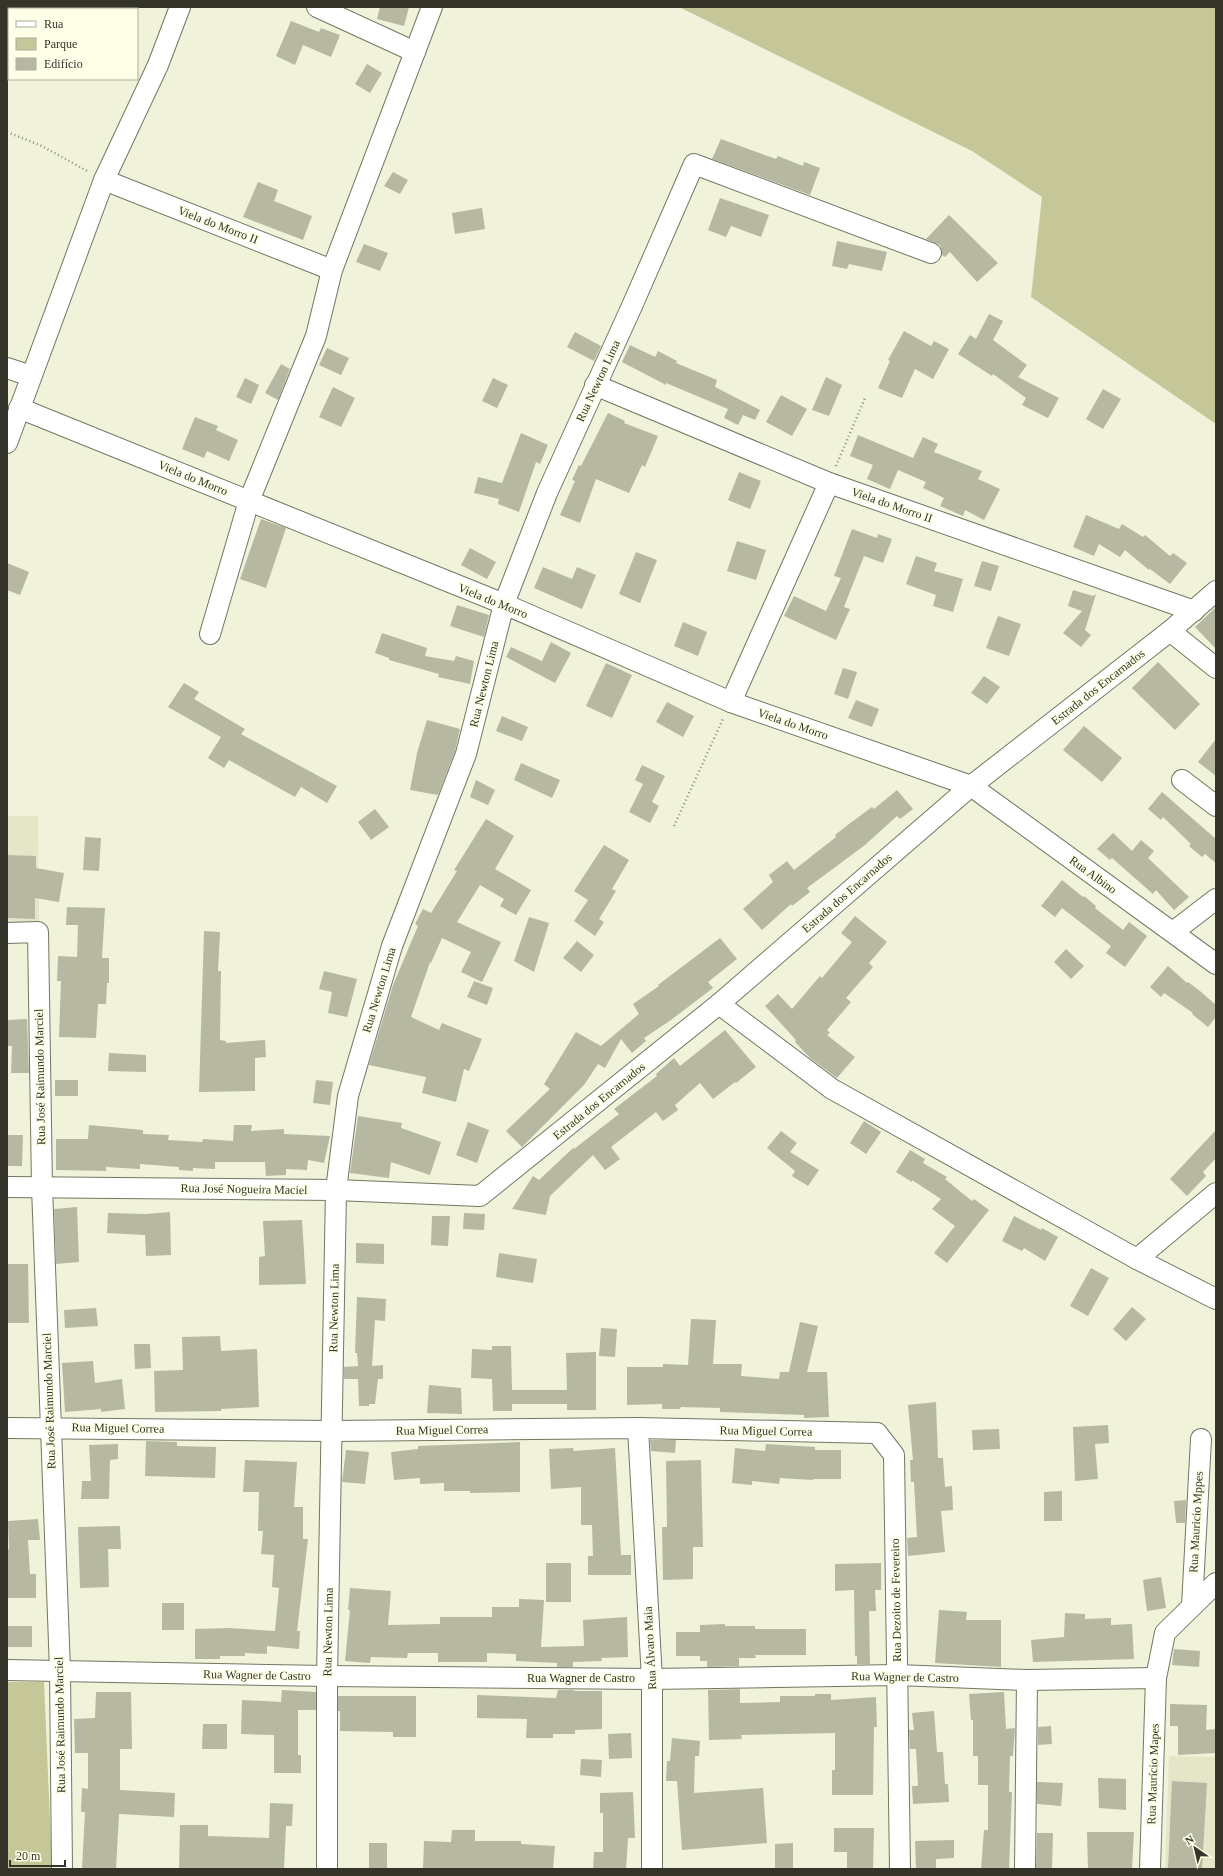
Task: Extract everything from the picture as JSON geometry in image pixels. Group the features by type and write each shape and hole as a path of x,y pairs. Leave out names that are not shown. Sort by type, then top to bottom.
{"street":[{"path":"7,443 104,180 158,66 180,7"},
{"path":"317,7 415,52"},
{"path":"210,634 249,501 316,336 332,270 432,7"},
{"name":"Rua Newton Lima","path":"327,1869 327,1676 336,1190 348,1096 392,946 466,754 504,604 547,492 694,164 931,253"},
{"name":"Viela do Morro II","path":"104,180 332,270"},
{"path":"7,368 31,376"},
{"name":"Viela do Morro II","path":"595,385 829,483 1194,611"},
{"name":"Viela do Morro","path":"19,408 504,604 731,702 971,786"},
{"path":"731,702 829,483"},
{"name":"Estrada dos Encarnados","path":"480,1196 719,1004 971,786 1170,631 1216,591"},
{"path":"1170,631 1216,668"},
{"path":"1182,780 1216,806"},
{"name":"Rua Albino","path":"971,786 1216,964"},
{"path":"1173,932 1216,899"},
{"name":"Rua José Raimundo Marciel","path":"7,933 38,932 42,1187 60,1670 62,1869"},
{"path":"719,1004 832,1089 1137,1259 1216,1299"},
{"name":"Rua José Nogueira Maciel","path":"7,1187 336,1190 480,1196"},
{"path":"1137,1259 1216,1193"},
{"name":"Rua Miguel Correa","path":"7,1428 50,1427 332,1431 638,1428 877,1433"},
{"name":"Rua Álvaro Maia","path":"638,1428 652,1679 652,1869"},
{"name":"Rua Dezoito de Fevereiro","path":"877,1433 894,1455 900,1869"},
{"name":"Rua Mauricio Mppes","path":"1192,1606 1201,1439"},
{"name":"Rua Maurício Mapes","path":"1150,1869 1156,1678 1165,1632 1216,1583"},
{"name":"Rua Wagner de Castro","path":"7,1670 327,1676 652,1679 897,1675 1027,1680 1156,1678"},
{"path":"1025,1869 1027,1680"}],"path":[{"path":"7,132 42,146 104,180"},
{"path":"829,483 865,398"},
{"path":"674,826 731,702"}],"shaded area":[{"path":"7,816 38,816 39,923 7,923"},
{"path":"1169,1756 1216,1757 1216,1869 1165,1869"}],"green space":[{"path":"679,7 1216,7 1216,424 1031,297 1042,197 972,151"},
{"path":"7,1682 44,1682 52,1867 50,1869 7,1869"}],"building":[{"path":"380,7 409,7 404,26 377,19"},
{"path":"291,21 319,32 321,28 340,35 331,57 303,45 295,65 276,56"},
{"path":"367,64 382,73 370,93 355,84"},
{"path":"721,139 776,159 778,156 803,166 804,162 820,168 810,195 712,159"},
{"path":"393,172 408,180 400,194 384,186"},
{"path":"258,182 278,190 274,201 312,216 303,240 243,217"},
{"path":"720,198 769,215 761,237 731,226 726,237 708,230"},
{"path":"482,208 485,229 455,234 452,213"},
{"path":"949,215 998,263 977,282 950,252 945,257 942,255 940,245 926,239"},
{"path":"837,241 887,252 882,271 849,264 847,269 832,266"},
{"path":"364,244 388,253 380,271 356,262"},
{"path":"989,314 1003,321 993,340 1027,365 1018,377 1059,398 1048,418 1022,405 1026,398 993,374 992,376 958,354 970,335 976,339"},
{"path":"904,331 931,346 934,341 949,349 933,379 915,369 902,398 878,388 890,361 888,360"},
{"path":"575,332 601,346 594,361 567,347"},
{"path":"630,345 655,357 658,351 677,361 676,363 717,380 715,387 760,410 755,420 743,415 738,425 724,418 728,409 666,383 666,385 622,362"},
{"path":"327,348 349,358 341,375 319,365"},
{"path":"281,364 290,369 278,400 265,393"},
{"path":"826,377 842,385 829,416 812,410"},
{"path":"245,378 259,385 251,404 236,397"},
{"path":"493,378 508,385 497,408 482,401"},
{"path":"333,387 355,398 341,427 319,417"},
{"path":"1103,389 1121,399 1103,429 1086,419"},
{"path":"781,395 807,409 792,436 766,422"},
{"path":"608,413 625,421 624,423 658,436 645,467 642,465 629,493 596,479 580,523 560,515 575,481 572,480 579,465 581,466"},
{"path":"195,417 218,426 216,430 238,440 229,461 207,451 204,458 182,449"},
{"path":"521,433 548,445 540,464 536,462 519,512 498,504 499,499 474,493 478,477 502,483"},
{"path":"858,435 913,458 923,437 938,444 934,452 982,471 978,479 1000,489 984,520 965,510 963,516 940,506 944,498 923,488 926,482 898,470 890,489 867,479 873,465 850,456"},
{"path":"739,472 761,481 750,509 728,500"},
{"path":"1086,515 1119,529 1122,524 1143,537 1145,535 1170,556 1173,553 1187,563 1170,584 1150,569 1149,570 1125,550 1120,557 1099,544 1094,556 1073,547"},
{"path":"261,519 286,528 266,588 240,579"},
{"path":"852,529 877,538 878,534 892,539 883,563 864,556 844,607 850,609 836,640 784,616 794,596 826,611 841,578 834,576"},
{"path":"737,541 766,550 756,580 727,571"},
{"path":"470,548 496,562 487,579 461,565"},
{"path":"636,552 657,560 640,603 619,594"},
{"path":"916,556 937,563 934,571 963,579 953,612 933,606 936,595 906,584"},
{"path":"982,561 999,566 991,591 974,586"},
{"path":"7,563 29,572 20,595 7,590"},
{"path":"543,567 572,579 577,567 596,575 582,609 534,588"},
{"path":"1073,590 1093,596 1096,594 1085,630 1091,635 1081,647 1063,633 1082,611 1068,606"},
{"path":"457,605 489,615 484,637 450,626"},
{"path":"1216,607 1216,649 1195,627"},
{"path":"998,616 1021,624 1009,656 986,648"},
{"path":"683,622 707,632 698,656 674,646"},
{"path":"382,633 427,648 425,656 454,661 456,656 474,661 470,684 438,677 439,674 389,660 389,658 375,653"},
{"path":"551,642 571,653 555,683 506,657 511,647 542,661"},
{"path":"1158,662 1200,704 1175,730 1132,688"},
{"path":"606,663 632,675 612,718 586,706"},
{"path":"843,668 857,672 848,699 834,694"},
{"path":"984,676 1000,687 987,704 971,693"},
{"path":"184,683 199,692 194,699 245,729 241,734 337,786 327,803 301,787 295,797 229,760 224,768 208,758 221,737 168,707"},
{"path":"856,700 879,709 872,727 848,718"},
{"path":"667,702 694,716 683,737 656,722"},
{"path":"502,716 528,727 522,741 496,731"},
{"path":"427,720 460,729 455,751 438,795 410,790 417,753"},
{"path":"1084,726 1122,758 1102,782 1063,750"},
{"path":"1216,739 1216,776 1198,762"},
{"path":"521,763 560,780 552,798 514,780"},
{"path":"642,765 665,776 652,802 659,806 650,823 629,812 643,784 635,780"},
{"path":"476,780 495,790 488,805 470,797"},
{"path":"897,790 913,809 900,819 897,816 865,845 807,888 810,892 792,906 791,904 762,930 743,909 773,882 769,875 787,861 794,870 836,837 835,835 849,824 872,807 874,809"},
{"path":"1162,792 1216,839 1216,863 1205,854 1202,857 1189,846 1191,844 1163,817 1161,820 1148,809"},
{"path":"375,809 389,827 371,840 358,822"},
{"path":"486,819 514,836 495,869 531,890 516,915 500,906 504,899 480,885 457,922 501,942 482,982 461,972 471,952 442,938 431,963 430,962 411,1017 439,1030 442,1023 482,1039 469,1071 464,1069 456,1102 422,1093 426,1077 369,1065 393,985 418,926 415,924 423,909 431,913 457,871 454,870"},
{"path":"1113,833 1132,851 1141,840 1154,851 1148,858 1189,897 1174,910 1156,890 1153,894 1112,858 1110,860 1097,849"},
{"path":"85,837 101,838 99,871 83,870"},
{"path":"604,845 629,860 612,889 616,891 599,919 604,922 595,936 574,921 588,900 574,891"},
{"path":"7,855 36,856 36,868 64,873 59,902 35,898 35,919 7,918"},
{"path":"1062,880 1083,897 1084,896 1096,906 1095,908 1123,930 1129,922 1147,936 1125,967 1106,953 1111,946 1062,908 1055,917 1041,906"},
{"path":"67,907 105,908 102,958 109,958 109,983 107,983 106,1004 98,1004 96,1038 59,1037 61,981 57,981 58,956 77,957 78,925 66,925"},
{"path":"855,916 887,942 869,963 873,967 846,998 851,1002 827,1030 830,1033 827,1035 855,1057 837,1078 810,1058 765,1006 778,994 792,1009 820,976 822,978 852,942 841,933"},
{"path":"529,917 549,923 534,972 514,961"},
{"path":"204,931 220,932 218,971 221,971 220,1040 226,1041 226,1043 265,1040 266,1057 255,1058 255,1091 199,1092"},
{"path":"720,938 737,959 708,982 713,988 671,1020 644,1038 646,1041 632,1053 621,1039 605,1068 598,1064 584,1085 522,1147 506,1131 550,1089 544,1084 576,1032 601,1046 639,1014 633,1004 659,986 658,985"},
{"path":"577,941 594,955 581,972 563,958"},
{"path":"1066,949 1084,966 1071,979 1054,962"},
{"path":"1168,966 1187,983 1188,982 1200,991 1216,1005 1216,1017 1208,1027 1192,1014 1193,1013 1164,993 1161,997 1150,987"},
{"path":"324,971 357,979 347,1017 328,1013 332,992 319,989"},
{"path":"474,981 493,988 487,1005 467,997"},
{"path":"27,1019 29,1073 11,1073 12,1046 7,1046 7,1020"},
{"path":"725,1030 756,1067 713,1099 700,1083 675,1105 678,1110 663,1121 656,1112 611,1147 620,1159 605,1170 593,1155 550,1196 546,1215 512,1209 533,1176 539,1180 573,1148 574,1149 619,1114 614,1109 657,1076 656,1074 674,1058 680,1066"},
{"path":"109,1053 146,1055 146,1072 108,1071"},
{"path":"55,1080 78,1080 78,1096 55,1096"},
{"path":"316,1080 333,1082 330,1105 313,1103"},
{"path":"358,1116 402,1123 401,1128 441,1142 430,1175 391,1162 389,1178 350,1173"},
{"path":"864,1121 881,1132 866,1154 850,1143"},
{"path":"468,1122 489,1130 477,1163 456,1155"},
{"path":"89,1125 143,1130 143,1134 169,1135 168,1140 202,1142 203,1139 233,1141 234,1125 252,1125 251,1131 284,1129 284,1134 330,1136 324,1163 308,1160 307,1170 286,1169 286,1175 266,1176 265,1162 215,1162 215,1169 193,1168 193,1171 179,1170 179,1167 140,1164 140,1169 106,1167 106,1171 56,1170 56,1139 88,1139"},
{"path":"1216,1130 1216,1158 1203,1172 1206,1176 1187,1196 1170,1179"},
{"path":"781,1131 797,1143 790,1152 819,1170 808,1186 792,1176 795,1171 767,1148"},
{"path":"7,1135 23,1135 22,1166 7,1166"},
{"path":"910,1150 925,1159 923,1163 947,1177 945,1179 972,1201 974,1199 989,1210 947,1263 934,1253 955,1226 932,1209 941,1199 912,1180 912,1182 896,1172"},
{"path":"77,1207 79,1262 56,1264 54,1209"},
{"path":"170,1212 171,1255 146,1256 145,1235 107,1233 108,1213 145,1214"},
{"path":"464,1213 485,1214 484,1230 463,1229"},
{"path":"432,1216 450,1216 448,1246 431,1245"},
{"path":"1014,1216 1041,1230 1042,1228 1058,1237 1045,1261 1024,1248 1022,1251 1002,1241"},
{"path":"302,1220 306,1284 259,1285 259,1257 265,1256 263,1221"},
{"path":"356,1243 384,1244 384,1264 356,1263"},
{"path":"499,1253 537,1259 533,1283 496,1277"},
{"path":"7,1264 28,1264 29,1323 7,1323"},
{"path":"1091,1268 1109,1278 1088,1316 1070,1306"},
{"path":"357,1297 386,1299 385,1321 375,1320 372,1366 383,1365 383,1379 378,1379 375,1404 369,1404 369,1406 359,1406 358,1379 344,1379 344,1367 358,1366 357,1353 355,1353"},
{"path":"1132,1307 1146,1319 1126,1341 1113,1329"},
{"path":"96,1308 98,1326 65,1328 64,1310"},
{"path":"691,1319 716,1320 713,1364 742,1364 741,1376 779,1379 780,1372 789,1372 800,1322 818,1326 807,1372 827,1372 829,1417 804,1418 804,1415 720,1412 720,1408 681,1407 680,1409 662,1409 662,1404 627,1405 627,1367 663,1367 663,1364 688,1365"},
{"path":"601,1328 617,1329 615,1357 599,1356"},
{"path":"220,1336 221,1351 257,1349 259,1407 221,1409 221,1411 155,1412 154,1371 183,1370 182,1337"},
{"path":"134,1344 150,1344 151,1368 135,1369"},
{"path":"492,1346 511,1346 512,1390 567,1390 566,1353 596,1352 596,1410 567,1410 567,1404 512,1404 512,1411 493,1411 492,1379 471,1378 472,1349 492,1350"},
{"path":"93,1361 95,1383 122,1379 125,1409 101,1412 101,1409 65,1412 62,1363"},
{"path":"429,1385 461,1388 462,1414 427,1413"},
{"path":"936,1402 938,1458 943,1458 945,1487 952,1486 953,1510 941,1511 945,1552 908,1556 907,1538 917,1537 914,1482 911,1482 910,1460 913,1460 908,1405"},
{"path":"1108,1425 1109,1443 1095,1444 1098,1479 1075,1481 1073,1427"},
{"path":"999,1429 1000,1449 973,1450 972,1430"},
{"path":"650,1440 676,1440 675,1453 651,1451"},
{"path":"146,1441 177,1442 177,1446 216,1447 215,1478 145,1476"},
{"path":"520,1442 520,1492 470,1493 470,1491 444,1491 444,1483 420,1484 420,1478 394,1480 391,1452 418,1449 418,1446"},
{"path":"118,1444 118,1459 110,1460 109,1499 81,1499 82,1481 91,1481 89,1445"},
{"path":"766,1444 815,1447 815,1450 841,1450 841,1479 813,1480 780,1478 779,1484 752,1481 752,1485 732,1483 735,1448 765,1451"},
{"path":"573,1448 574,1451 615,1448 621,1555 631,1555 631,1575 588,1575 588,1556 593,1556 592,1525 581,1525 581,1487 551,1489 549,1449"},
{"path":"346,1450 369,1452 365,1484 342,1482"},
{"path":"245,1460 297,1462 294,1507 303,1507 303,1539 308,1539 297,1631 300,1631 299,1649 267,1646 267,1654 245,1653 245,1656 220,1656 220,1659 195,1659 195,1629 229,1628 275,1631 279,1588 272,1587 274,1555 261,1554 263,1531 258,1531 259,1492 243,1492"},
{"path":"701,1460 703,1547 693,1547 693,1579 663,1580 662,1527 667,1527 666,1461"},
{"path":"1062,1491 1062,1521 1044,1521 1044,1492"},
{"path":"1186,1500 1185,1523 1176,1523 1174,1501"},
{"path":"38,1519 40,1540 28,1540 30,1574 36,1574 36,1598 7,1598 7,1549 9,1549 8,1521"},
{"path":"120,1526 121,1549 108,1549 109,1587 80,1588 78,1527"},
{"path":"546,1563 571,1563 571,1602 546,1602"},
{"path":"881,1563 881,1590 875,1590 876,1611 869,1611 870,1664 857,1664 857,1656 855,1656 854,1590 835,1591 835,1564"},
{"path":"1161,1577 1166,1608 1147,1611 1143,1580"},
{"path":"350,1588 391,1591 388,1625 440,1624 440,1617 492,1617 492,1607 519,1607 519,1599 544,1600 541,1647 584,1646 583,1620 627,1617 628,1657 601,1658 602,1661 573,1662 573,1667 557,1667 557,1663 516,1661 516,1654 487,1653 487,1662 438,1662 438,1653 408,1653 407,1658 371,1657 370,1663 345,1661 350,1610 348,1610"},
{"path":"162,1603 184,1603 184,1630 162,1630"},
{"path":"939,1610 967,1612 966,1620 1001,1620 1001,1667 935,1663"},
{"path":"1065,1613 1085,1614 1085,1619 1111,1618 1111,1625 1132,1624 1134,1659 1033,1662 1031,1640 1064,1637"},
{"path":"725,1624 725,1626 755,1626 755,1629 806,1629 806,1655 755,1655 756,1658 739,1658 739,1666 707,1667 707,1661 700,1661 700,1656 676,1656 676,1632 700,1632 700,1625"},
{"path":"7,1626 32,1626 32,1647 7,1647"},
{"path":"1174,1649 1200,1651 1199,1667 1172,1665"},
{"path":"740,1689 740,1703 780,1702 780,1696 815,1696 815,1694 831,1694 831,1700 876,1697 877,1727 874,1727 873,1795 832,1795 832,1770 835,1770 835,1733 741,1735 742,1739 709,1740 708,1690"},
{"path":"282,1690 316,1692 316,1710 298,1710 298,1755 301,1755 301,1773 274,1773 274,1735 241,1734 242,1700 281,1702"},
{"path":"558,1690 602,1691 602,1729 575,1730 575,1734 553,1734 553,1738 526,1738 527,1719 477,1718 477,1695 556,1698"},
{"path":"96,1692 131,1692 132,1749 120,1749 120,1790 175,1793 174,1817 119,1814 116,1869 82,1869 85,1812 81,1812 82,1788 88,1789 88,1753 75,1753 74,1719 95,1718"},
{"path":"1004,1692 1006,1729 1015,1728 1013,1756 1010,1756 1009,1792 1012,1792 1009,1869 981,1869 984,1830 988,1830 988,1785 978,1785 978,1756 973,1756 973,1720 971,1720 969,1694"},
{"path":"338,1696 416,1696 416,1737 393,1737 393,1732 340,1731"},
{"path":"1170,1704 1207,1705 1206,1730 1216,1729 1216,1753 1178,1755 1178,1726 1170,1726"},
{"path":"934,1711 937,1752 943,1752 945,1784 948,1784 949,1802 913,1804 912,1786 918,1786 916,1749 910,1749 909,1730 914,1730 912,1713"},
{"path":"203,1724 227,1724 227,1749 202,1749"},
{"path":"1051,1726 1052,1744 1038,1745 1038,1727"},
{"path":"631,1733 632,1758 609,1759 608,1734"},
{"path":"672,1738 700,1741 699,1756 695,1756 694,1793 763,1788 767,1843 682,1850 677,1781 666,1781 667,1761 670,1761"},
{"path":"581,1759 602,1760 601,1777 580,1775"},
{"path":"1098,1778 1126,1779 1126,1810 1099,1808"},
{"path":"1172,1781 1207,1783 1202,1869 1168,1869"},
{"path":"1037,1782 1063,1783 1061,1806 1037,1804"},
{"path":"633,1792 635,1838 628,1838 626,1869 593,1869 594,1852 603,1852 603,1813 600,1813 600,1793"},
{"path":"270,1803 293,1804 292,1826 286,1826 284,1869 179,1869 180,1825 208,1825 208,1836 269,1838"},
{"path":"834,1828 874,1828 873,1869 847,1869 847,1852 834,1852"},
{"path":"452,1830 475,1830 475,1841 521,1841 521,1844 555,1846 553,1869 423,1869 424,1841 451,1842"},
{"path":"1087,1832 1134,1832 1132,1869 1088,1869"},
{"path":"1037,1833 1053,1833 1052,1869 1036,1869"},
{"path":"954,1840 954,1858 936,1859 936,1869 916,1869 915,1841"},
{"path":"369,1843 387,1843 387,1869 369,1869"},
{"path":"793,1843 793,1869 775,1869 775,1844"}]}
